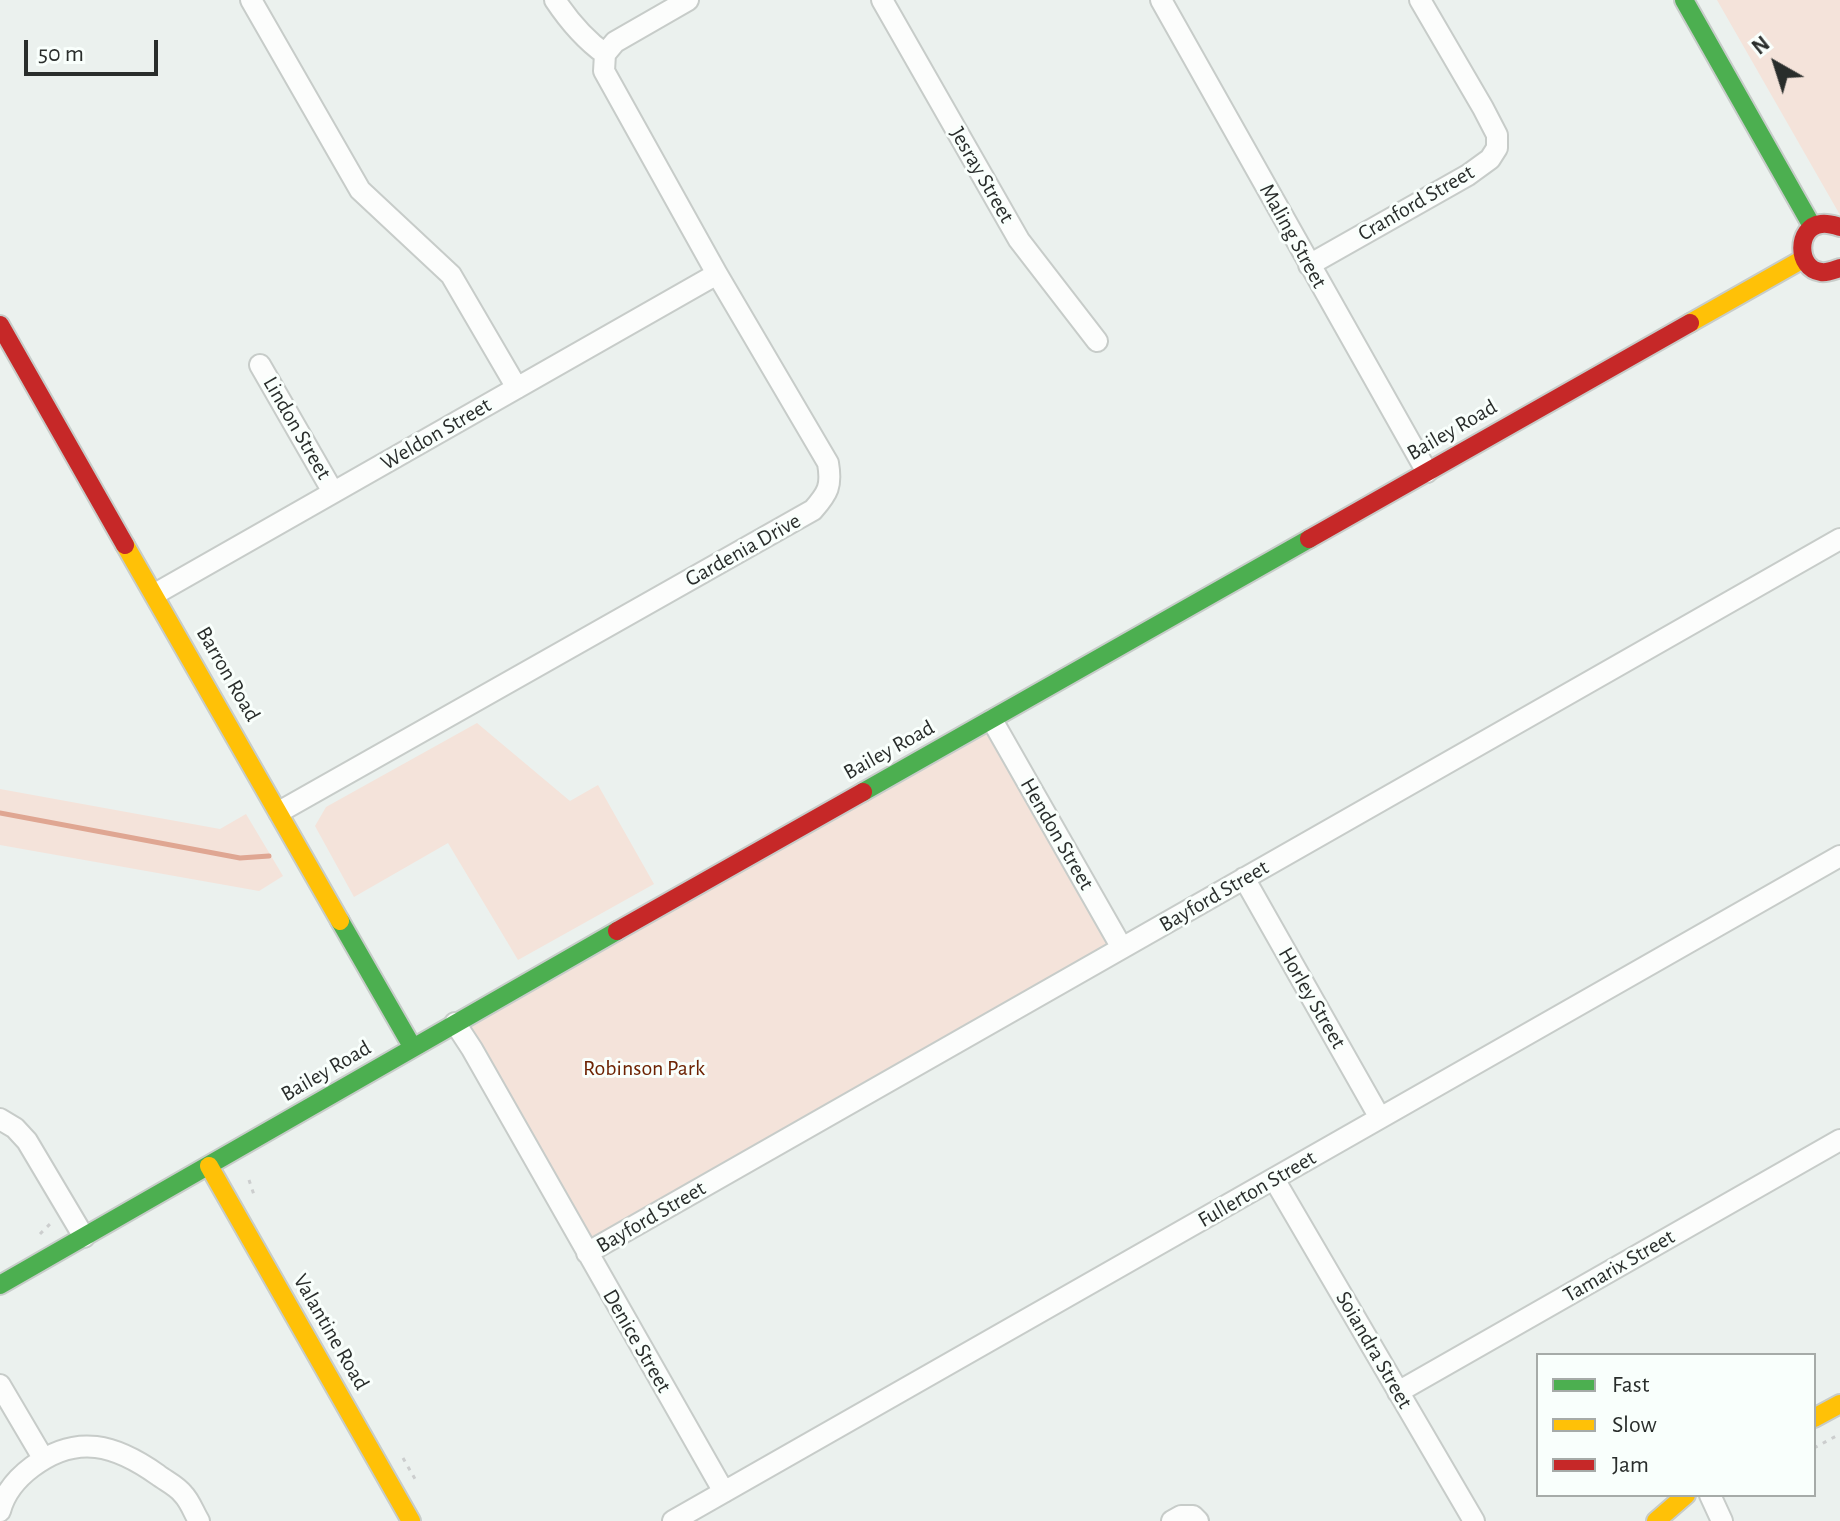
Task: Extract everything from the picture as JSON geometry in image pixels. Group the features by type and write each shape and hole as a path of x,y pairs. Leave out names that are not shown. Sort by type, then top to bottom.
{"street":[{"path":"251,0 360,190 451,275 517,388"},
{"path":"555,0 589,43 605,54 615,42 688,0"},
{"name":"Jesray Street","path":"882,0 1019,240 1097,341"},
{"name":"Maling Street","path":"1161,0 1427,472"},
{"name":"Cranford Street","path":"1309,265 1468,175 1490,159 1497,148 1497,135 1483,108 1420,0"},
{"path":"1684,0 1812,226"},
{"name":"Gardenia Drive","path":"279,812 813,510 826,495 831,481 828,463 717,274 604,71 605,54"},
{"path":"1839,271 1820,273 1812,269 1803,259 1800,247 1812,226 1826,223 1840,227"},
{"name":"Bailey Road","path":"0,1285 455,1023 1803,259"},
{"name":"Weldon Street","path":"155,594 717,274"},
{"name":"Barron Road","path":"0,325 413,1048"},
{"name":"Lindon Street","path":"260,365 333,492"},
{"name":"Bayford Street","path":"587,1253 1840,539"},
{"name":"Hendon Street","path":"992,720 1122,948"},
{"name":"Fullerton Street","path":"673,1521 1840,856"},
{"name":"Horley Street","path":"1244,878 1380,1118"},
{"name":"Denice Street","path":"455,1023 724,1492"},
{"path":"0,1119 15,1128 27,1141 84,1237"},
{"name":"Tamarix Street","path":"1398,1392 1840,1140"},
{"name":"Valantine Road","path":"209,1166 411,1521"},
{"name":"Soiandra Street","path":"1274,1179 1474,1521"},
{"path":"0,1385 52,1454"},
{"path":"1816,1417 1840,1404"},
{"path":"0,1511 9,1489 22,1474 52,1454 77,1446 96,1446 128,1455 183,1493 199,1521"},
{"path":"1656,1521 1684,1497"},
{"path":"1711,1497 1722,1521"},
{"path":"1172,1521 1181,1516 1193,1516 1198,1521"}],"path":[{"path":"1816,1447 1840,1434"}],"green space":[{"path":"1717,0 1840,0 1840,215"},
{"name":"Robinson Park","path":"992,720 1122,948 587,1253 455,1023"},
{"path":"477,723 570,801 598,785 654,884 518,960 448,843 354,897 315,826 326,807"},
{"path":"0,789 220,829 246,814 283,876 259,891 0,845"}],"waterway":[{"path":"0,813 240,858 269,856"}],"traffic: fast":[{"path":"1684,0 1812,226"},
{"path":"863,792 1309,539"},
{"path":"340,921 413,1048"},
{"path":"0,1285 617,931"}],"traffic: slow":[{"path":"1690,323 1803,259"},
{"path":"125,545 340,921"},
{"path":"209,1166 411,1521"},
{"path":"1816,1417 1840,1404"},
{"path":"1656,1521 1684,1497"}],"traffic: jam":[{"path":"1840,227 1826,224 1813,227 1807,232 1802,248 1807,264 1813,269 1823,272 1840,268"},
{"path":"1309,539 1690,323"},
{"path":"0,325 125,545"},
{"path":"617,931 863,792"}]}
